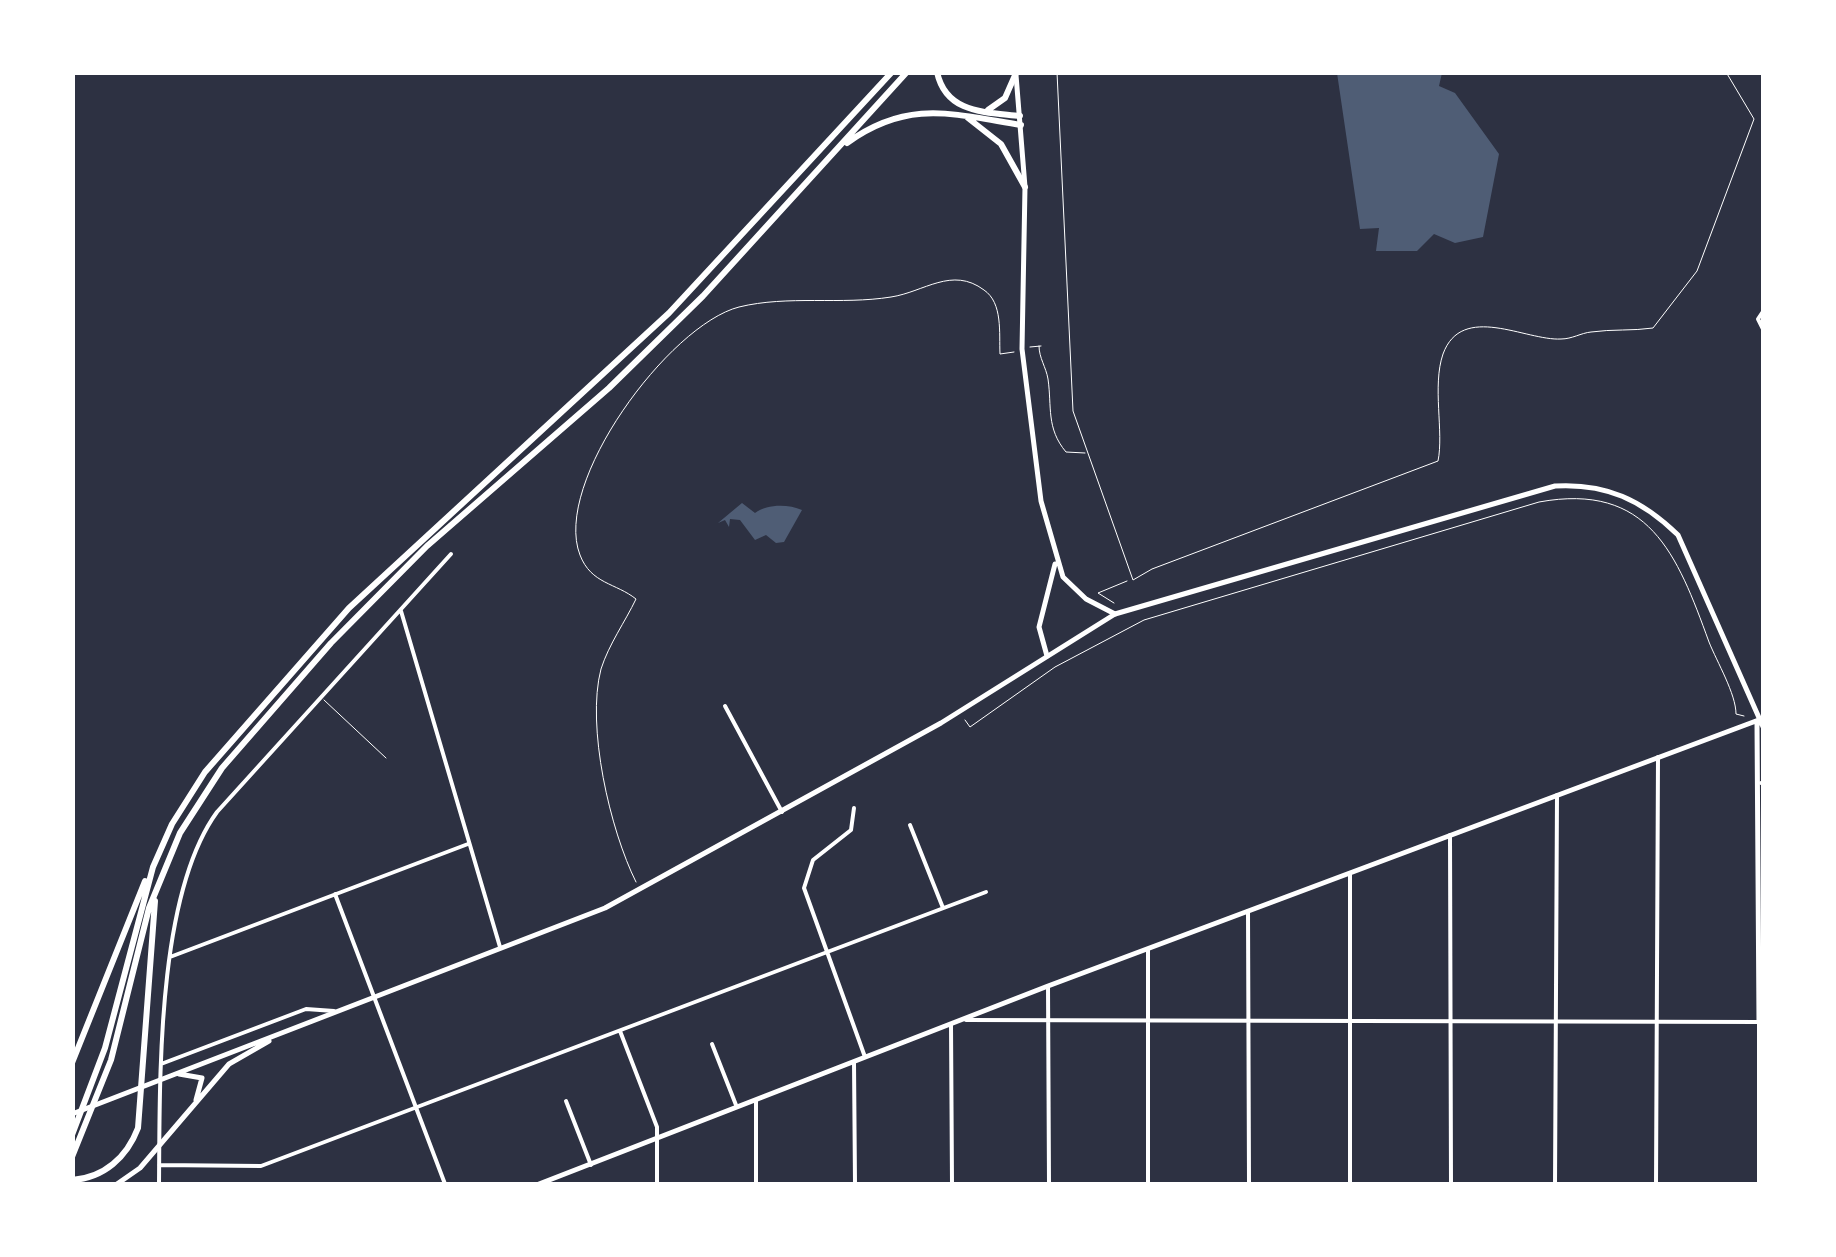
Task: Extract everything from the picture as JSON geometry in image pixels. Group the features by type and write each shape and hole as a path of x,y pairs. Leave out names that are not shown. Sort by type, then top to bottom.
{"highway":[{"path":"72,1062 87,1035 137,894 196,785 297,662 415,544 595,385 669,313 892,72"},
{"path":"72,1157 111,1060 161,876 188,819 212,781 331,643 428,546 609,388 702,296 907,72"},
{"path":"937,72 941,87 952,101 1020,120"},
{"path":"983,111 1005,98 1016,73"},
{"path":"834,152 872,126 904,114 930,112 1020,120"},
{"path":"967,117 1001,144 1025,187"},
{"path":"72,1134 105,1048 153,866"},
{"path":"76,1180 120,1159 138,1128 150,931 161,876"}],"main road":[{"path":"1016,73 1025,187 1022,349 1029,426 1055,561 1070,588 1116,614"},
{"path":"72,1114 605,908 959,712 1116,614 1555,486 1582,484 1621,493 1654,512 1678,535 1694,563 1764,729"},
{"path":"1047,656 1039,627 1048,604 1055,561"},
{"path":"539,1184 558,1181 590,1164 1048,986 1760,719"},
{"path":"1760,719 1761,1022"},
{"path":"117,1184 150,1158 228,1064 277,1036"},
{"path":"175,1075 194,1073 203,1080 190,1111"}],"street":[{"path":"1764,310 1758,319 1764,331"},
{"path":"159,1184 161,1064 170,957 202,833 451,554"},
{"path":"401,611 500,949"},
{"path":"724,706 782,812"},
{"path":"1656,1184 1658,757"},
{"path":"1554,1184 1557,794"},
{"path":"854,808 848,835 823,849 804,880 806,904 865,1057"},
{"path":"910,825 943,908"},
{"path":"1450,835 1451,1184"},
{"path":"170,957 468,844"},
{"path":"1350,872 1350,1184"},
{"path":"160,1165 261,1166 986,892"},
{"path":"335,894 444,1184"},
{"path":"1248,911 1249,1184"},
{"path":"1148,949 1148,1184"},
{"path":"1048,986 1048,1184"},
{"path":"161,1064 306,1009 339,1011"},
{"path":"962,1020 1761,1022 1760,1184"},
{"path":"952,1024 952,1184"},
{"path":"620,1031 657,1127 657,1184"},
{"path":"712,1044 737,1108"},
{"path":"854,1062 855,1184"},
{"path":"756,1100 756,1184"},
{"path":"566,1101 590,1164"}],"lane":[{"path":"322,698 386,758"}],"path":[{"path":"1057,72 1073,412 1130,579"},
{"path":"1114,603 1098,593 1438,461 1435,413 1441,396 1441,361 1448,344 1464,330 1485,327 1561,340 1586,332 1653,328 1697,271 1754,119 1726,72"},
{"path":"640,890 604,779 596,708 602,665 636,599 597,581 584,562 576,538 576,513 589,473 623,411 681,343 707,322 738,308 892,297 941,279 960,280 986,291 996,302 1000,354 1014,352"},
{"path":"1027,347 1040,346 1048,378 1048,414 1058,442 1066,452 1087,452"},
{"path":"959,712 970,727 1055,667 1121,630 1170,610 1539,502 1582,498 1611,504 1660,535 1688,582 1736,714 1760,719"},
{"path":"1115,626 1121,630"}],"water":[{"path":"1337,73 1442,73 1439,86 1455,93 1499,154 1483,237 1455,243 1434,234 1417,251 1376,251 1379,228 1360,229"},
{"path":"742,503 755,513 778,506 802,510 784,542 776,543 766,535 755,540 740,520 730,519 729,527 725,520 718,523"}]}
